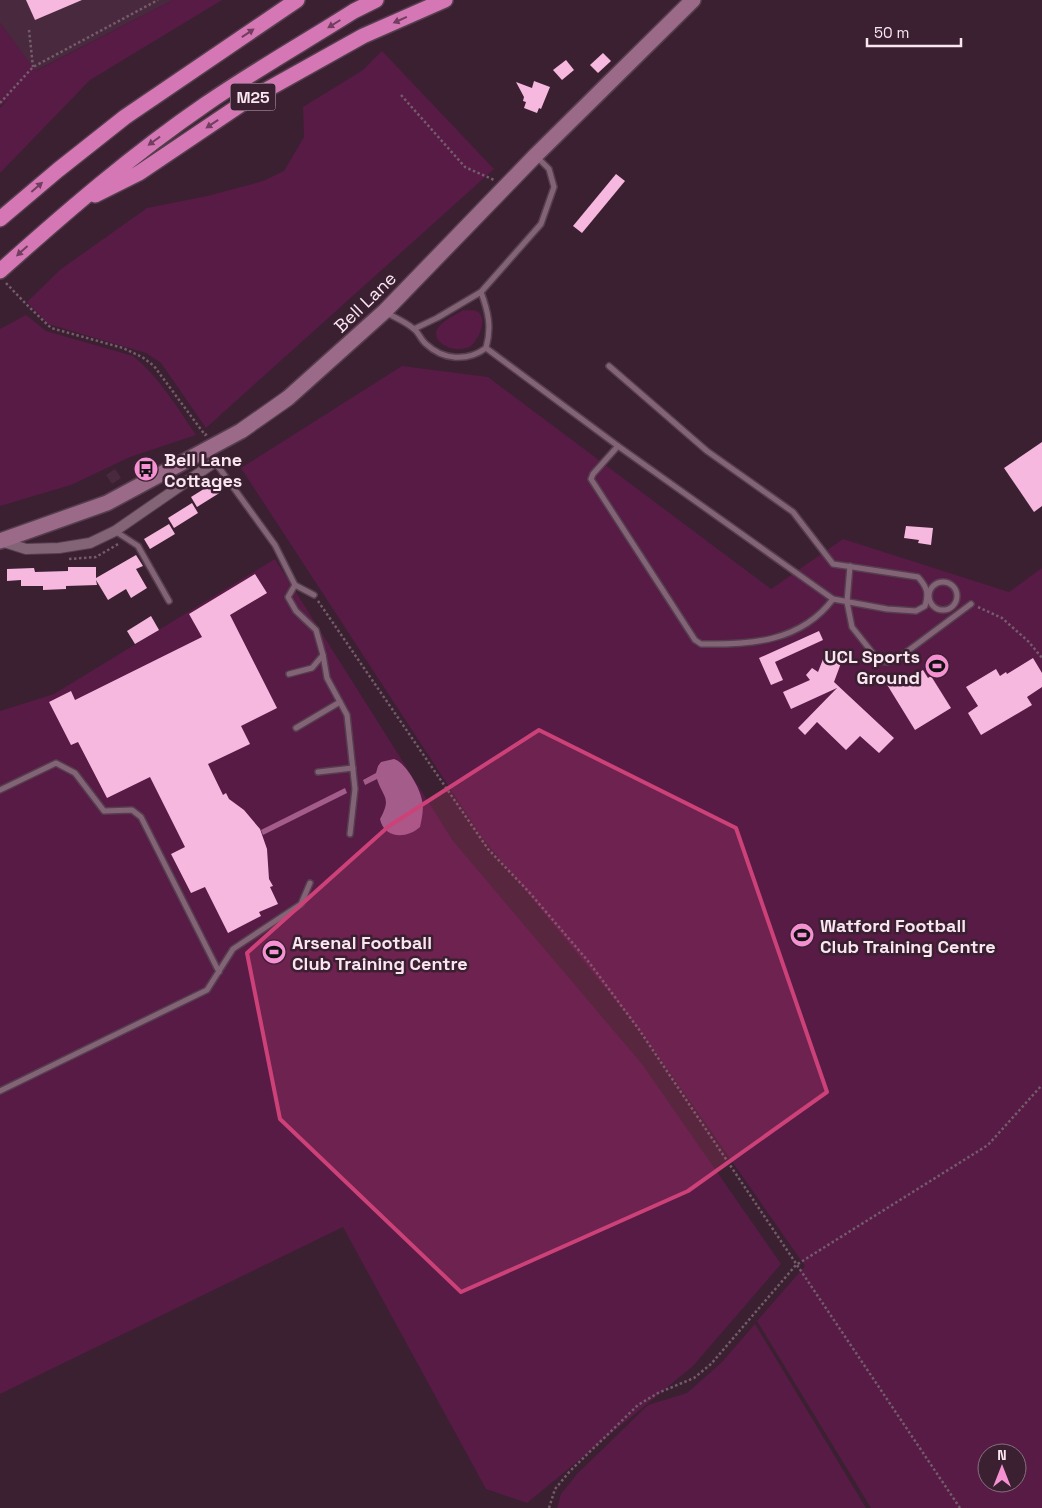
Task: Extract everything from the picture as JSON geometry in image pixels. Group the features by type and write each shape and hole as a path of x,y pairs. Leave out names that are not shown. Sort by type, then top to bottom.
{"highway":[{"path":"0,219 125,117 297,0"},
{"name":"M25","path":"0,271 70,208 128,160 206,103 376,0"},
{"name":"M25","path":"70,208 139,173 243,103 363,36 444,0"}],"main road":[{"name":"Bell Lane","path":"0,541 107,503 211,457 241,431 288,398 385,311 536,156 694,0"}],"street":[{"path":"0,541 26,549 59,548 90,543 115,531 211,457"}],"lane":[{"path":"414,329 481,292 541,224 554,187 549,168 536,156"},
{"path":"385,311 414,329 425,343 438,353 459,358 470,356 486,348 490,334 488,310 481,292"},
{"path":"486,348 618,446 833,599 916,611 925,606 928,594 933,586 937,583 946,582 956,591 957,600 951,608 942,611 933,607 930,603 928,594 925,585 918,577 833,564 793,512 707,451 609,366"},
{"path":"618,446 593,474 591,480 695,640 701,644 750,644 780,636 822,613 833,599"},
{"path":"211,457 275,545 296,585 314,595"},
{"path":"115,531 138,546 169,601"},
{"path":"850,566 847,602 852,627 879,661 888,662 897,659 971,604"},
{"path":"296,585 288,597 296,611 316,630 327,678 347,716 356,789 350,834"},
{"path":"289,674 312,668 323,655"},
{"path":"296,728 340,702"},
{"path":"0,790 56,763 74,773 104,811 132,810 141,817 219,972"},
{"path":"318,772 353,768"},
{"path":"0,1091 207,990 233,949 301,904 310,883"}],"path":[{"path":"0,103 33,67 158,0"},
{"path":"29,30 33,67"},
{"path":"401,95 465,167 507,186"},
{"path":"0,276 51,328 123,348 142,357 154,366 205,435"},
{"path":"314,595 488,850 530,892 582,954 638,1028 960,1508"},
{"path":"971,604 1002,618 1029,642 1042,658"},
{"path":"549,1508 556,1488 570,1471 638,1405 658,1393 694,1378 711,1364 796,1265 988,1145 1042,1085"}],"highlighted area":[{"path":"539,730 736,828 827,1092 688,1191 461,1292 280,1119 247,953 389,826"}],"shaded area":[{"path":"0,0 173,0 35,71 0,23"},
{"path":"173,0 222,0 90,80 0,173 0,108 9,99 0,106 0,23 36,71"},
{"path":"382,51 494,169 206,428 161,363 146,353 48,324 27,302 61,269 147,208 207,196 263,181 284,171 304,137 303,107 363,70"},
{"path":"463,310 475,311 481,315 482,326 478,337 467,348 455,349 448,347 438,340 437,330 444,322"},
{"path":"26,315 46,331 133,356 151,373 175,403 196,435 130,457 71,485 0,506 0,329"},
{"name":"Watford Football Club Training Centre","path":"402,366 488,377 771,589 843,539 1009,592 1042,568 1042,1508 871,1508 757,1321 805,1266 643,1034 481,836 241,468"},
{"path":"115,469 121,478 112,484 106,475"},
{"name":"Arsenal Football Club Training Centre","path":"275,559 453,841 642,1064 781,1264 693,1366 527,1503 486,1489 343,1227 0,1394 0,711 54,694"},
{"path":"394,759 403,765 411,776 423,803 420,827 409,834 403,835 391,833 382,826 380,819 386,802 377,779 365,785 363,780 376,773 381,762"},
{"path":"345,788 347,793 263,835 261,830"},
{"path":"755,1324 866,1508 557,1508 561,1494 577,1474 648,1405 687,1393 721,1363"}],"building":[{"path":"26,0 82,0 35,20"},
{"path":"603,53 611,61 598,73 590,65"},
{"path":"566,60 574,70 562,80 553,70"},
{"path":"534,81 550,87 541,109 539,108 537,113 524,108 526,102 523,101 524,97 516,82 532,88"},
{"path":"616,174 625,181 582,233 573,226"},
{"path":"1042,442 1042,506 1034,512 1004,468"},
{"path":"215,482 221,492 197,507 191,497"},
{"path":"192,503 198,513 174,528 168,518"},
{"path":"169,524 175,534 150,549 144,539"},
{"path":"906,526 933,528 931,545 918,543 919,540 904,538"},
{"path":"136,555 143,566 136,569 147,588 131,598 126,589 108,600 96,580 97,585 66,586 66,589 43,590 43,586 21,586 21,580 7,581 7,569 34,568 35,572 68,571 68,567 96,567 96,578"},
{"path":"255,574 267,593 230,615 277,708 241,726 250,744 208,764 223,795 226,793 229,799 244,810 260,829 267,849 269,879 273,886 270,887 278,904 259,912 261,916 228,933 205,887 191,893 171,854 185,847 150,777 107,798 78,742 71,745 49,702 71,691 75,700 202,637 189,614"},
{"path":"151,616 159,630 135,644 127,631"},
{"path":"819,631 823,640 775,662 783,680 771,685 759,658"},
{"path":"827,649 844,655 834,682 894,738 879,753 860,736 846,750 817,722 805,735 798,728 837,688 791,709 783,692 810,680 806,675 812,668 818,672"},
{"path":"1033,658 1042,673 1042,687 1027,697 1032,705 981,735 968,713 978,706 966,687 996,669 1000,676 1006,672 1007,674"},
{"path":"923,670 928,678 931,676 951,708 915,730 886,683 901,674 905,681"}],"place":[{"name":"Bell Lane Cottages","path":"146,469"},
{"name":"UCL Sports Ground","path":"937,666"},
{"name":"Watford Football Club Training Centre","path":"802,935"},
{"name":"Arsenal Football Club Training Centre","path":"274,952"}]}
